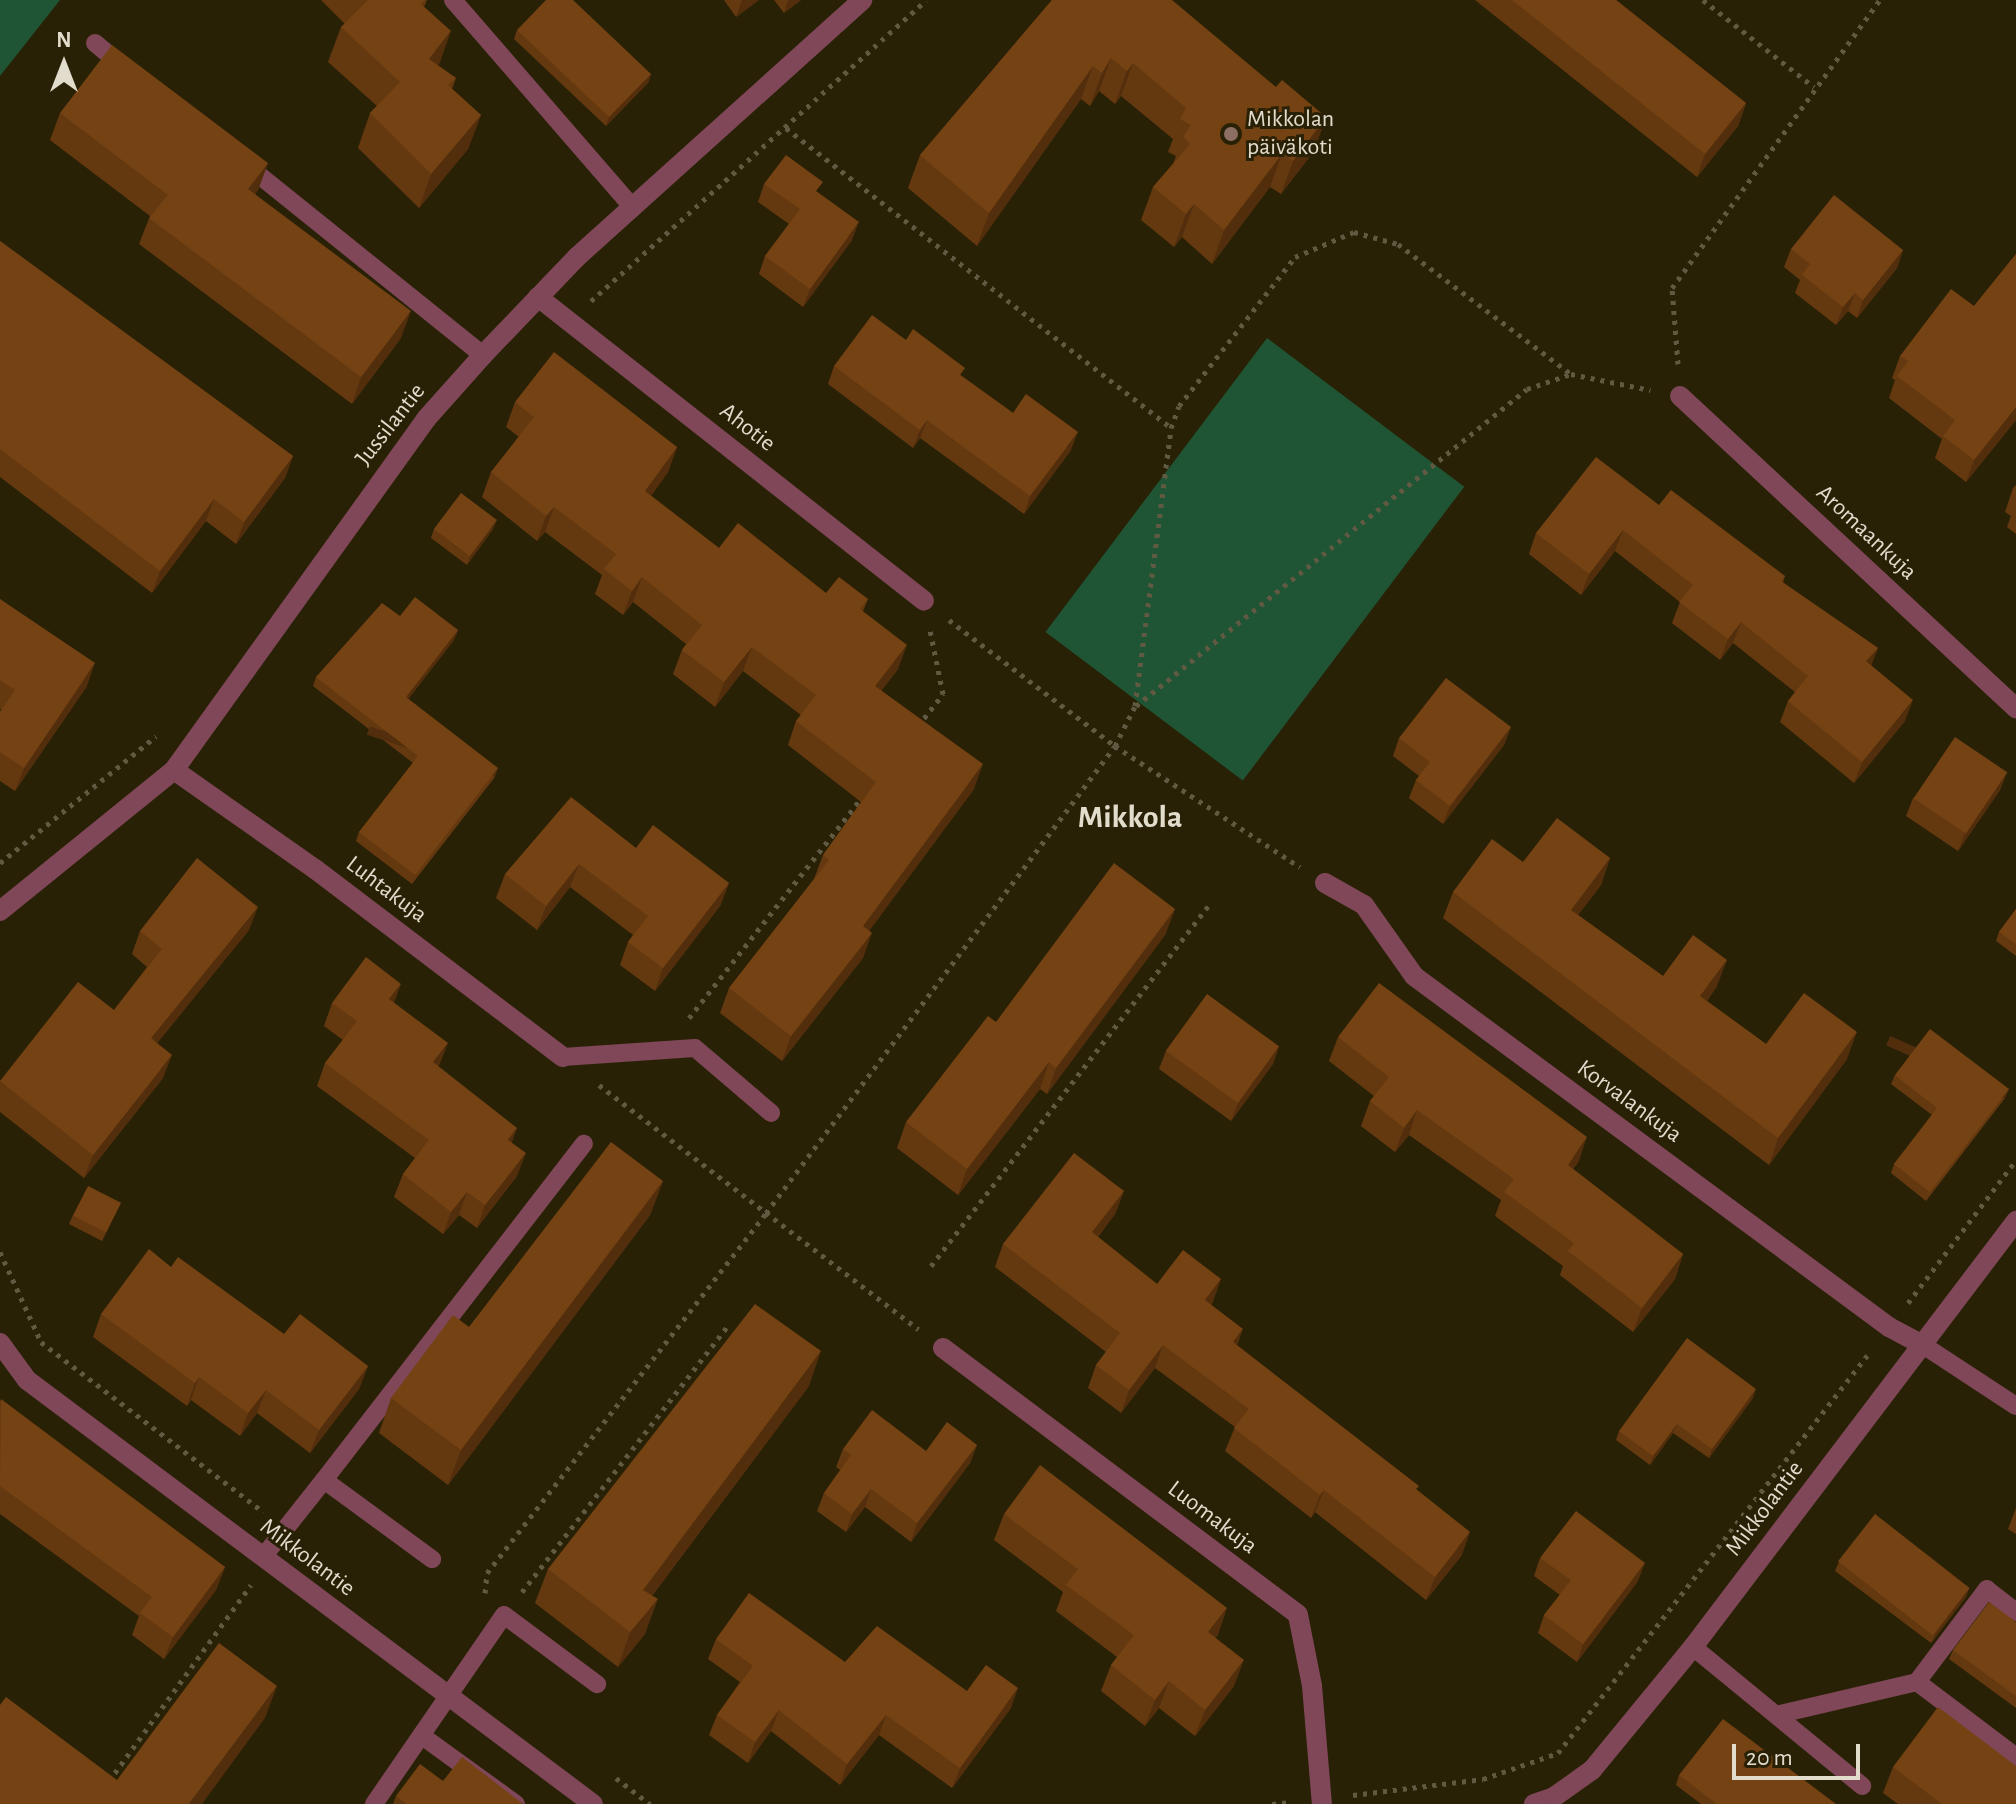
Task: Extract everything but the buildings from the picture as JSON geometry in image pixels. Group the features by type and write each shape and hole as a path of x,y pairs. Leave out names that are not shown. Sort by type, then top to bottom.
{"street":[{"name":"Jussilantie","path":"0,911 174,770 426,419 483,355 538,297 633,208 862,0"},
{"name":"Ahotie","path":"538,297 924,601"},
{"name":"Aromaankuja","path":"1680,396 2016,708"},
{"name":"Luhtakuja","path":"174,770 315,869 563,1057"},
{"name":"Korvalankuja","path":"1325,883 1364,905 1414,976 1889,1327 1923,1345"},
{"name":"Mikkolantie","path":"1534,1804 1554,1797 1592,1770 1693,1647 2016,1221"},
{"name":"Mikkolantie","path":"0,1343 27,1380 593,1804"},
{"name":"Luomakuja","path":"943,1348 1298,1615 1312,1686 1321,1801"}],"lane":[{"path":"453,0 633,208"},
{"path":"95,43 144,82"},
{"path":"229,151 483,355"},
{"path":"563,1057 695,1048 771,1113"},
{"path":"266,1559 584,1144"},
{"path":"1923,1345 2016,1406"},
{"path":"324,1480 432,1559"},
{"path":"1776,1715 1917,1682 1987,1589 2016,1612"},
{"path":"374,1804 504,1615 597,1684"},
{"path":"1693,1647 1862,1786"},
{"path":"1917,1682 2016,1757"},
{"path":"422,1736 516,1804"}],"path":[{"path":"568,321 926,0"},
{"path":"1703,0 1814,87"},
{"path":"480,1646 487,1573 766,1213 1115,746 1135,706 1171,428 1179,406 1295,257 1354,232 1398,244 1571,374 1680,396 1672,288 1814,87 1880,0"},
{"path":"786,128 1171,428"},
{"path":"1135,706 1527,389 1571,374"},
{"path":"914,730 943,694 924,601"},
{"path":"924,601 1115,746 1325,883"},
{"path":"663,1050 866,792"},
{"path":"931,1266 1211,902"},
{"path":"563,1057 943,1348"},
{"path":"1272,1804 1321,1801 1483,1779 1558,1753 2016,1160"},
{"path":"0,1252 41,1342 286,1529"},
{"path":"504,1615 727,1327"},
{"path":"101,1791 266,1559"}],"green space":[{"path":"0,0 60,0 0,76"},
{"path":"1267,338 1464,487 1243,781 1046,632"}],"place":[{"name":"Mikkolan päiväkoti","path":"1231,134"}],"district":[{"name":"Mikkola","path":"1130,817"}]}
